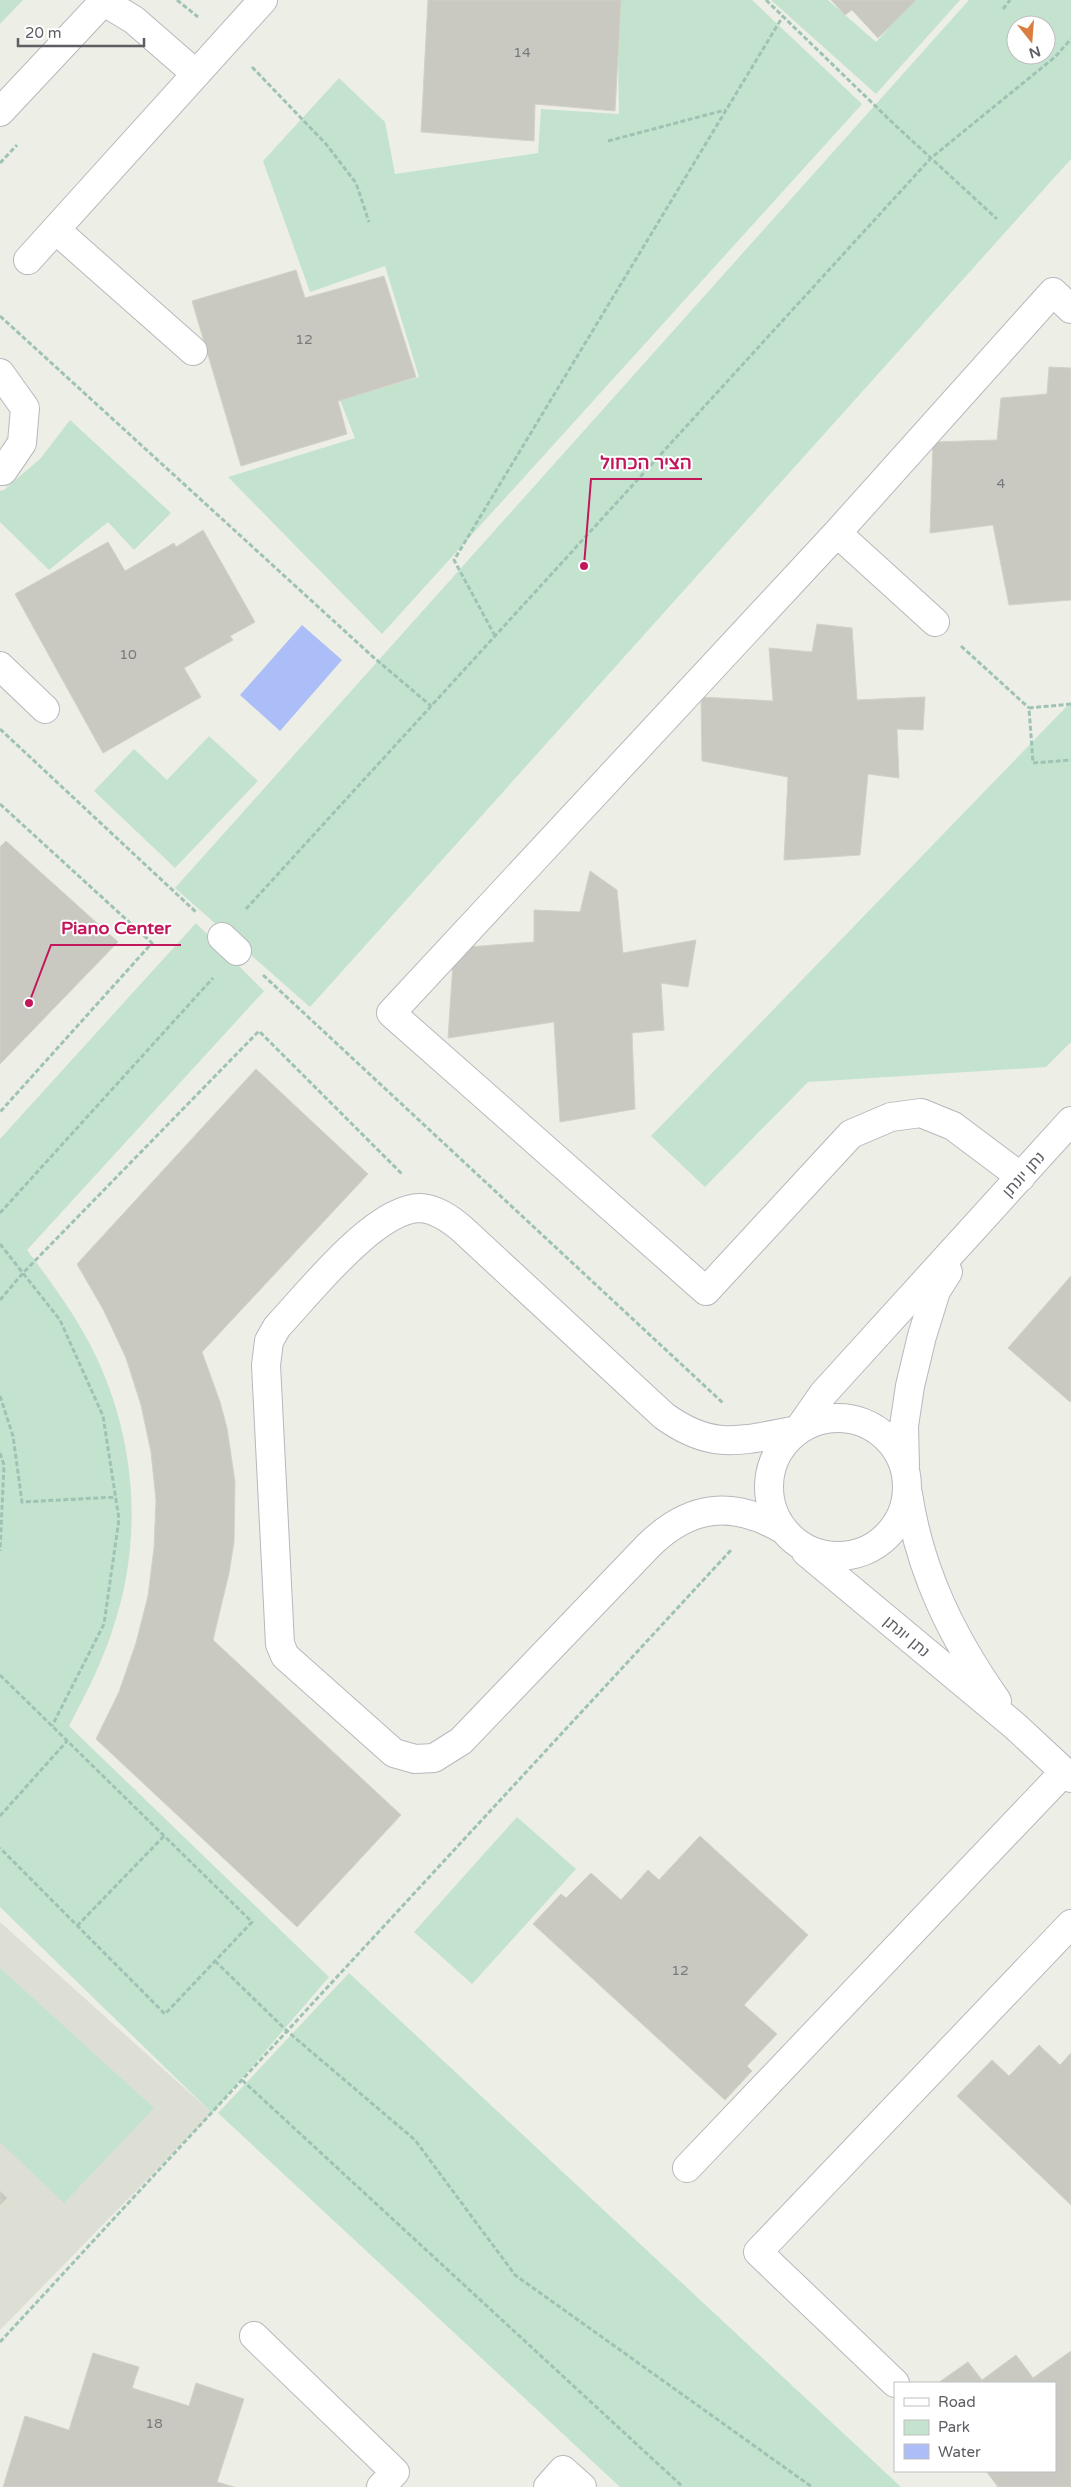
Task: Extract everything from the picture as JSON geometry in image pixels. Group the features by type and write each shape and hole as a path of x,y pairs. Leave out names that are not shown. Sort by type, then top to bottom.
{"street":[{"path":"0,112 103,0 134,20 196,74"},
{"path":"28,260 262,0"},
{"path":"56,230 193,351"},
{"path":"1020,1177 953,1126 921,1113 890,1117 850,1134 706,1291 391,1013 837,533 1053,292 1071,308"},
{"path":"0,373 25,408 22,443 3,471 0,471"},
{"path":"837,533 935,622"},
{"path":"0,666 45,709"},
{"name":"נתן יונתן","path":"798,1430 823,1394 1071,1121"},
{"path":"422,1208 442,1214 461,1228 677,1426 691,1433 715,1440 738,1441 760,1436 798,1430 819,1420 844,1418 877,1429 894,1446 906,1480 902,1515 889,1535 869,1550 846,1557 822,1555 781,1531 736,1512 710,1511 685,1518 661,1533 469,1733 452,1748 434,1758 415,1759 389,1750 285,1656 280,1644 266,1365 269,1341 277,1327 375,1226 400,1212 422,1208"},
{"name":"נתן יונתן","path":"976,1227 936,1291 922,1336 904,1426 906,1480 914,1533 927,1574 959,1641 1015,1726"},
{"path":"781,1531 771,1508 768,1474 778,1451 798,1430"},
{"name":"נתן יונתן","path":"781,1531 1015,1726 1068,1775"},
{"path":"687,2168 1068,1775"},
{"path":"894,2382 758,2252 1071,1924"},
{"path":"254,2336 395,2472 381,2487"},
{"path":"548,2487 563,2470 582,2487"}],"path":[{"path":"178,0 226,41 326,144 356,182 369,222"},
{"path":"766,0 931,158 998,219"},
{"path":"1003,9 1010,0"},
{"path":"495,636 454,560 783,16"},
{"path":"0,1213 431,706 931,158 1055,57 1071,39"},
{"path":"608,141 726,110"},
{"path":"0,316 372,656 431,706"},
{"path":"935,622 1029,708 1033,762 1071,760"},
{"path":"1029,708 1071,704"},
{"path":"0,729 760,1436"},
{"path":"0,804 152,943 0,1112"},
{"path":"0,1300 23,1273 259,1031 442,1214"},
{"path":"0,1244 60,1320 103,1416 119,1519 104,1624 52,1726"},
{"path":"0,1396 13,1436 22,1502 116,1497"},
{"path":"0,1453 4,1465 0,1552"},
{"path":"0,2342 287,2031 781,1531"},
{"path":"0,1675 252,1922 165,2014 0,1848"},
{"path":"0,1816 67,1741"},
{"path":"77,1926 164,1836"},
{"path":"216,1961 287,2031 415,2140 516,2275 812,2487"},
{"path":"242,2080 683,2487"}],"shaded area":[{"path":"0,1922 212,2113 0,2330"}],"green space":[{"path":"0,0 23,0 0,24"},
{"path":"617,0 752,0 862,104 382,634 228,477 355,438 340,400 419,377 385,266 310,292 263,161 339,78 385,122 395,174 538,153 541,109 619,114"},
{"path":"771,0 828,0 876,42 914,0 960,0 876,94"},
{"path":"969,0 1071,0 1071,159 310,1007 175,888"},
{"path":"70,420 171,513 134,550 108,522 49,570 0,522 0,491 4,490 41,458"},
{"path":"1071,702 1071,1042 1046,1067 808,1082 705,1187 651,1136"},
{"path":"209,736 258,781 175,868 94,791 134,749 167,780"},
{"path":"196,923 264,991 27,1250 73,1314 102,1370 115,1405 130,1477 132,1513 130,1550 124,1586 106,1649 89,1688 69,1726 329,1977 212,2113 0,1907 0,1139"},
{"path":"517,1817 576,1869 472,1984 414,1932"},
{"path":"0,1968 154,2108 64,2203 0,2142"},
{"path":"349,1973 901,2487 620,2487 218,2113"}],"water":[{"path":"302,625 342,660 280,731 240,695"}],"building":[{"path":"428,0 621,0 615,111 535,104 534,141 421,132"},
{"path":"831,0 916,0 878,38 852,10 845,15"},
{"path":"296,270 305,298 384,276 416,377 338,401 347,434 241,466 192,301"},
{"path":"1049,367 1071,368 1071,600 1009,605 993,525 930,533 933,442 997,440 1001,398 1047,394"},
{"path":"203,530 255,622 230,636 233,640 184,668 201,697 103,753 15,594 108,542 125,571 174,543 176,547"},
{"path":"817,624 852,628 857,700 925,697 923,730 897,729 899,778 868,774 860,855 784,860 788,777 702,761 701,697 773,701 769,648 812,652"},
{"path":"6,841 118,942 0,1064 0,847"},
{"path":"590,871 617,890 623,953 696,940 688,987 661,983 664,1030 632,1033 635,1109 560,1122 554,1022 448,1038 454,948 534,942 534,910 580,912"},
{"path":"256,1069 368,1174 202,1352 227,1428 235,1482 234,1542 229,1573 213,1640 401,1815 297,1927 96,1739 119,1692 136,1643 148,1596 154,1548 156,1500 151,1452 141,1405 126,1358 104,1311 77,1264"},
{"path":"1071,1276 1071,1401 1070,1402 1008,1348"},
{"path":"700,1836 808,1935 744,2005 777,2034 747,2066 752,2071 725,2100 533,1924 561,1894 566,1898 591,1873 621,1900 648,1870 659,1880"},
{"path":"1039,2045 1060,2065 1071,2053 1071,2205 957,2096 992,2060 1009,2076"},
{"path":"0,2191 7,2198 0,2205"},
{"path":"1071,2351 1071,2487 998,2487 987,2472 1056,2472 1056,2382 939,2382 968,2362 982,2380 1016,2355 1033,2378"},
{"path":"93,2353 139,2367 132,2388 189,2406 196,2383 244,2399 217,2482 234,2487 3,2487 25,2416 69,2430"}],"place":[{"name":"הציר הכחול","path":"584,566"},
{"name":"Piano Center","path":"29,1003"}]}
